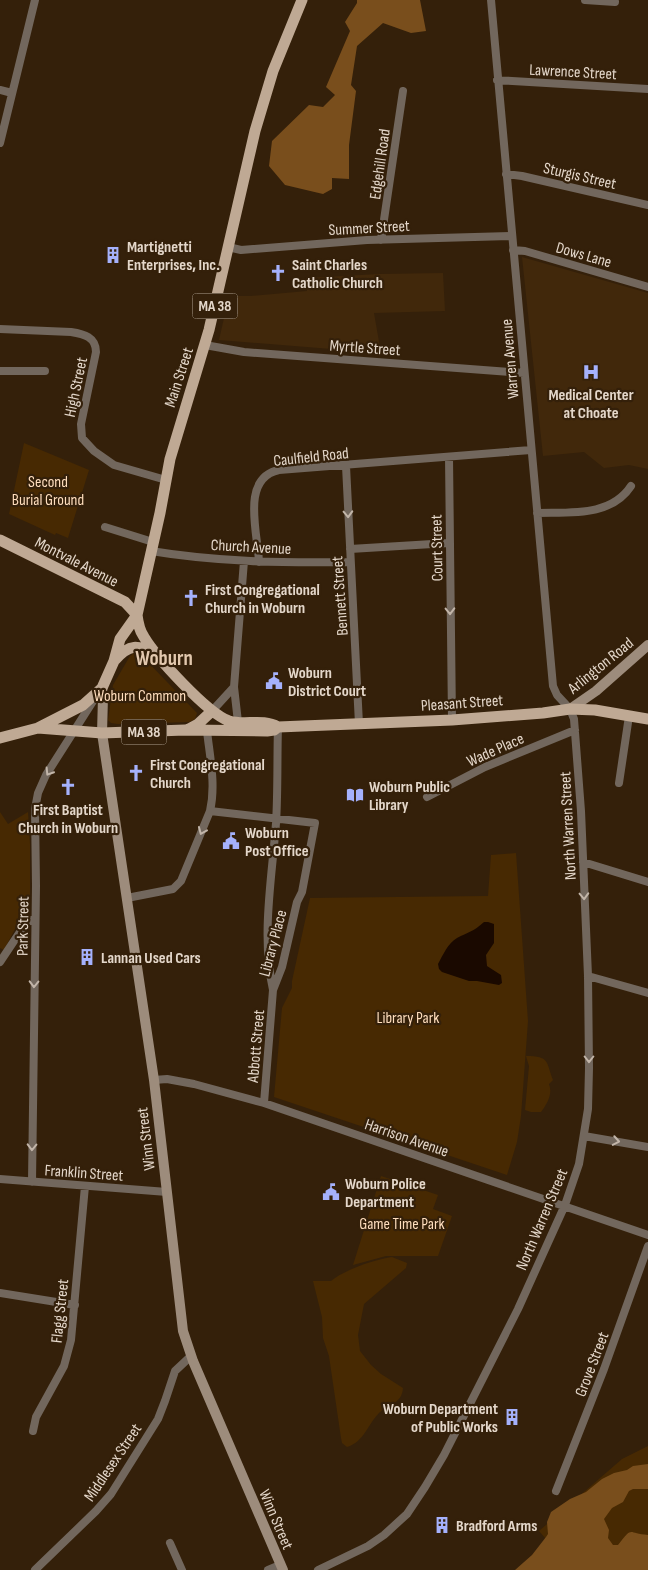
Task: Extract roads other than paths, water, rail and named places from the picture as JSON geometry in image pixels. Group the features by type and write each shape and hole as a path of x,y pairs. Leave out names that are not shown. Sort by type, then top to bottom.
{"main road":[{"name":"Main Street","path":"0,738 38,728 83,705 102,688 124,632 137,615 178,430 205,345 252,141 266,92 302,0"},
{"name":"Montvale Avenue","path":"0,540 125,602 137,615"},
{"path":"137,615 140,631 159,658"},
{"name":"Arlington Road","path":"570,709 596,691 648,645"},
{"path":"114,661 126,650 134,647 145,649 159,658"},
{"name":"Pleasant Street","path":"159,658 212,711 227,720 267,722 278,727 452,720 570,709 595,710 648,719"},
{"name":"Winn Street","path":"102,688 102,734 154,1080 182,1325 191,1356 282,1567"},
{"name":"MA 38","path":"185,730 198,724 212,711"},
{"name":"Pleasant Street","path":"102,734 185,730 267,731 278,727"},
{"name":"Main Street","path":"38,728 102,734"}],"street":[{"path":"0,143 35,0"},
{"name":"Warren Avenue","path":"491,0 511,236 554,688 557,696 570,709"},
{"path":"585,0 615,2"},
{"name":"Lawrence Street","path":"497,80 648,89"},
{"path":"0,90 12,93"},
{"name":"Edgehill Road","path":"381,240 403,91"},
{"name":"Sturgis Street","path":"506,174 648,205"},
{"name":"Summer Street","path":"228,247 241,250 381,240 511,236"},
{"name":"Dows Lane","path":"513,250 527,252 648,287"},
{"name":"High Street","path":"0,329 71,332 83,334 91,339 95,345 96,352 81,424 82,438 94,451 109,462 123,468 166,480"},
{"name":"Myrtle Street","path":"205,345 253,352 524,373"},
{"path":"0,370 44,371"},
{"path":"449,457 531,450"},
{"name":"Caulfield Road","path":"259,562 254,507 256,492 262,478 271,472 449,457"},
{"name":"Court Street","path":"449,457 452,720"},
{"name":"Bennett Street","path":"346,466 359,724"},
{"path":"537,514 602,508 620,499 632,486"},
{"name":"Church Avenue","path":"105,527 152,546 191,557 259,562 350,562"},
{"path":"350,549 449,543"},
{"path":"238,722 234,687 244,561"},
{"path":"212,711 234,687"},
{"name":"Park Street","path":"32,1182 36,803 46,775 102,688"},
{"name":"North Warren Street","path":"318,1570 373,1543 399,1523 414,1505 438,1466 518,1309 565,1206 578,1164 584,1136 589,1078 588,976 575,730 574,719 570,709"},
{"path":"619,783 629,716"},
{"path":"210,811 276,818 278,727"},
{"name":"Wade Place","path":"427,797 485,767 575,730"},
{"path":"127,898 168,891 178,886 210,811 213,789 207,731"},
{"name":"Library Place","path":"276,818 315,823 302,892 297,902 282,967 273,990 268,966 268,929 276,818"},
{"path":"583,862 648,882"},
{"path":"0,962 26,923 35,918"},
{"path":"588,976 648,993"},
{"name":"Abbott Street","path":"264,1103 273,990"},
{"name":"Harrison Avenue","path":"154,1080 167,1078 264,1103 648,1235"},
{"path":"584,1136 648,1147"},
{"name":"Franklin Street","path":"0,1179 167,1192"},
{"name":"Flagg Street","path":"33,1430 36,1417 66,1361 71,1340 85,1186"},
{"name":"Grove Street","path":"556,1491 604,1369 648,1246"},
{"path":"0,1293 75,1305"},
{"name":"Middlesex Street","path":"35,1570 96,1512 111,1494 158,1419 176,1369 191,1356"},
{"path":"170,1542 182,1570"},
{"path":"268,1570 282,1567"}],"place":[{"name":"Martignetti Enterprises, Inc.","path":"113,255"},
{"name":"Saint Charles Catholic Church","path":"278,273"},
{"name":"Medical Center at Choate","path":"591,372"},
{"name":"First Congregational Church in Woburn","path":"191,598"},
{"name":"Woburn District Court","path":"274,681"},
{"name":"First Congregational Church","path":"136,773"},
{"name":"First Baptist Church in Woburn","path":"68,787"},
{"name":"Woburn Public Library","path":"355,795"},
{"name":"Woburn Post Office","path":"231,841"},
{"name":"Lannan Used Cars","path":"87,957"},
{"name":"Woburn Police Department","path":"331,1192"},
{"name":"Woburn Department of Public Works","path":"512,1417"},
{"name":"Bradford Arms","path":"442,1525"}],"district":[{"name":"Woburn","path":"164,658"}],"park label":[{"name":"Second Burial Ground","path":"48,490"},
{"name":"Woburn Common","path":"140,695"},
{"name":"Library Park","path":"408,1017"},
{"name":"Game Time Park","path":"402,1223"}]}
